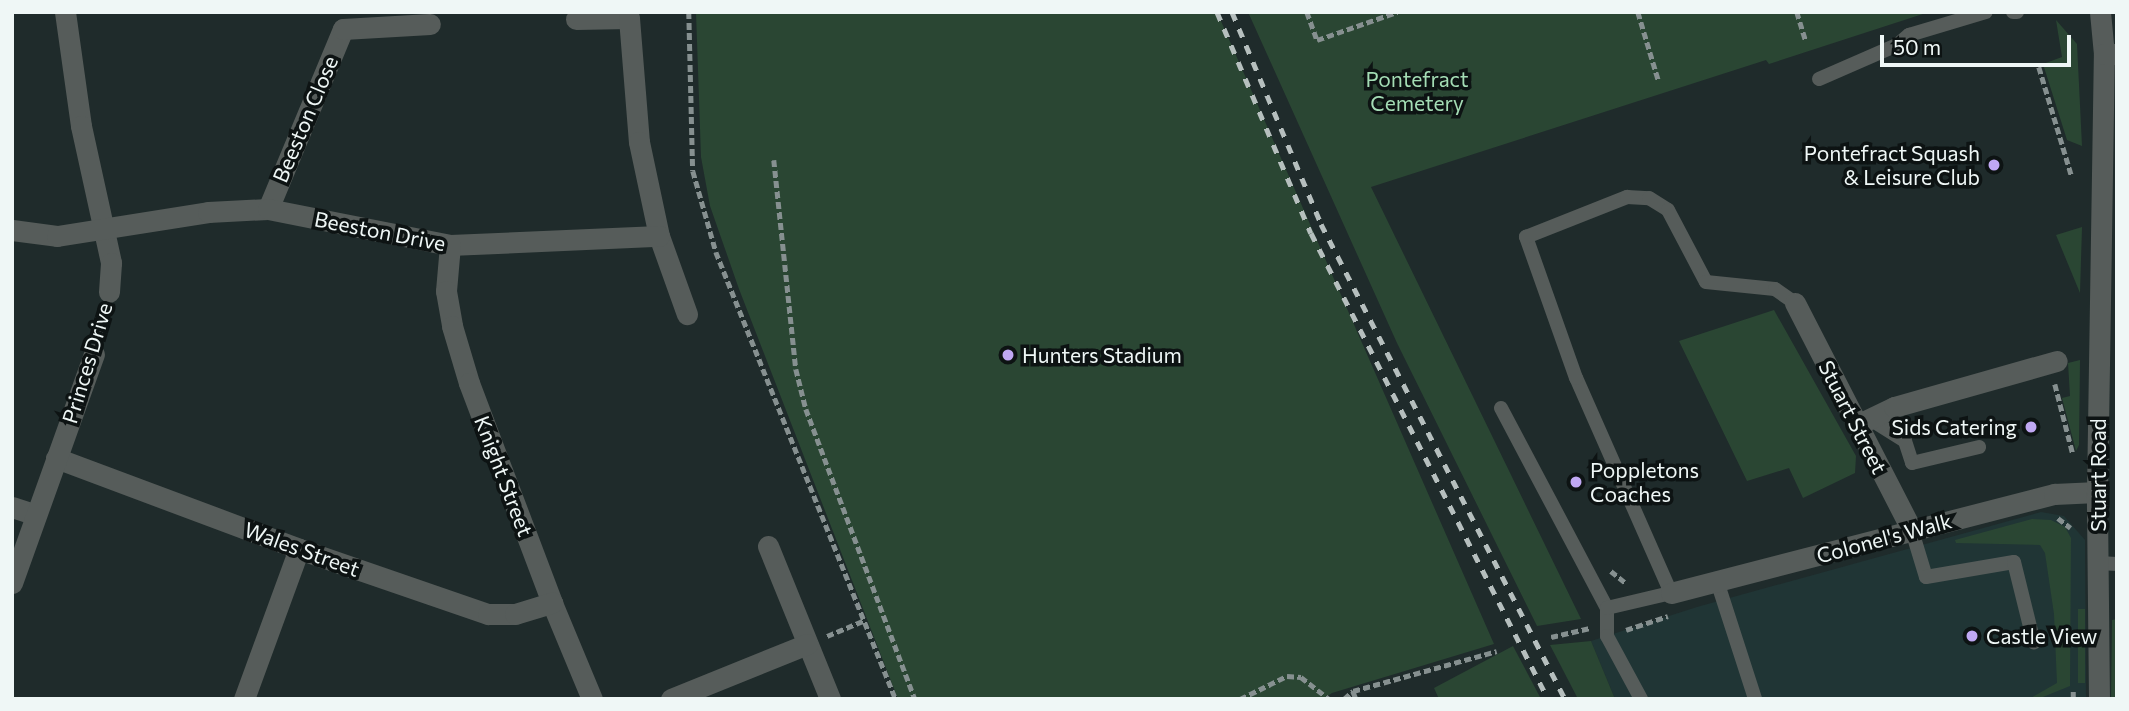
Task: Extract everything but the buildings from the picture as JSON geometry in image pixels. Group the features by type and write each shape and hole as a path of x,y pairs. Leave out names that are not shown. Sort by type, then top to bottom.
{"street":[{"name":"Princes Drive","path":"65,12 79,113 111,263 109,292"},
{"name":"Stuart Road","path":"2096,698 2107,563 2097,492 2110,54 2100,12"},
{"path":"576,19 629,15 639,142 659,236 687,314"},
{"name":"Beeston Close","path":"268,209 341,21 429,24"},
{"name":"Beeston Drive","path":"12,230 57,236 208,212 268,209 450,246 659,236"},
{"name":"Knight Street","path":"450,246 446,291 452,326 469,383 552,603 592,699"},
{"name":"Stuart Street","path":"1795,303 1863,422 1912,531"},
{"name":"Princes Drive","path":"12,583 94,354"},
{"path":"1863,422 1894,407 2054,362"},
{"name":"Wales Street","path":"56,458 299,549 488,614 515,614 552,603"},
{"name":"Colonel's Walk","path":"1671,593 2054,494 2097,492"},
{"path":"12,507 36,515"},
{"path":"768,546 830,699"},
{"path":"244,699 299,549"},
{"path":"671,699 807,644"}],"lane":[{"path":"1819,79 1897,45 1909,35 1986,12"},
{"path":"1606,608 1671,593 1576,377 1526,237 1628,197 1649,198 1668,210 1706,282 1775,289 1795,303"},
{"path":"1502,408 1606,608 1607,636 1641,699"},
{"path":"1863,422 1905,442 1912,463 1979,447"},
{"path":"1912,531 1926,577 2014,562 2034,643"},
{"path":"1717,581 1755,699"}],"path":[{"path":"689,12 693,171 716,252 896,699"},
{"path":"1307,12 1317,40 1396,12"},
{"path":"1638,12 1659,82"},
{"path":"1797,12 1805,42"},
{"path":"2039,67 2072,177"},
{"path":"774,160 795,356 806,409 915,699"},
{"name":"Princes Drive","path":"94,354 109,292"},
{"path":"2054,362 2076,465"},
{"path":"807,644 865,620"},
{"path":"1551,637 1597,626"},
{"path":"1343,699 1353,691 1497,651"},
{"path":"1240,699 1287,676 1301,677 1329,699"},
{"path":"1353,691 1356,699"}],"shaded area":[{"path":"2041,512 2064,516 2085,540 2086,699 1615,699 1591,641 1697,607"}],"green space":[{"name":"Hunters Stadium","path":"696,12 1217,12 1494,644 1332,693 1323,699 898,699 739,289 710,206 701,157"},
{"name":"Pontefract Cemetery","path":"1248,12 1929,12 1769,64 1766,60 1371,187 1581,619 1537,626 1397,343"},
{"path":"2056,20 2077,44 2082,146 2067,140 2043,64 2062,57"},
{"path":"2082,227 2080,293 2056,235"},
{"path":"1774,310 1856,456 1855,473 1803,498 1789,468 1747,481 1679,341"},
{"path":"2080,360 2079,445 2076,451 2062,398 2070,396 2068,363"},
{"path":"2032,519 2051,520 2065,527 2071,538 2070,686 2038,699 2029,699 2057,683 2054,614 2045,553 2040,545 1956,543 1955,540"},
{"path":"2078,609 2085,609 2085,683 2078,683"},
{"path":"2117,619 2117,699 2111,699 2112,620"},
{"path":"1591,641 1615,699 1578,699 1550,645"},
{"path":"1513,646 1541,699 1439,699 1434,688"}],"railway":[{"path":"1217,12 1311,233 1548,699"},
{"path":"1232,12 1321,224 1565,699"}],"place":[{"name":"Pontefract Squash & Leisure Club","path":"1994,165"},
{"name":"Hunters Stadium","path":"1008,355"},
{"name":"Sids Catering","path":"2031,427"},
{"name":"Poppletons Coaches","path":"1576,482"},
{"name":"Castle View","path":"1972,636"}]}
